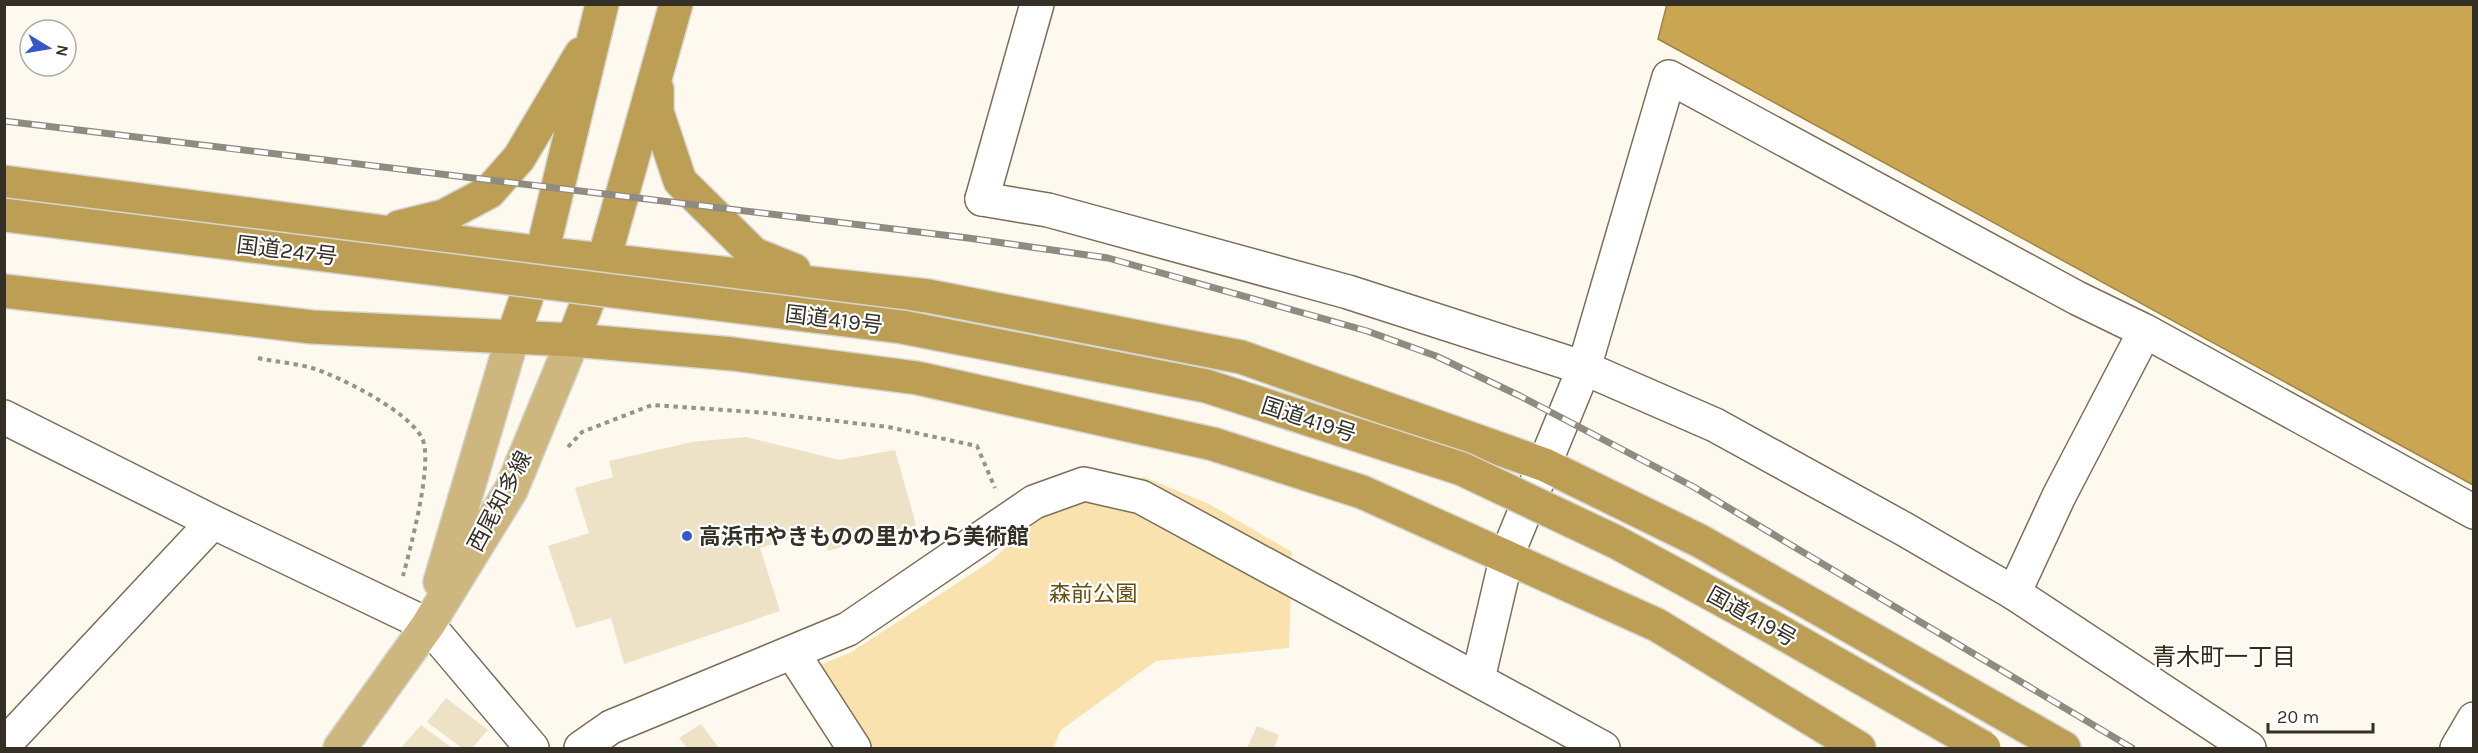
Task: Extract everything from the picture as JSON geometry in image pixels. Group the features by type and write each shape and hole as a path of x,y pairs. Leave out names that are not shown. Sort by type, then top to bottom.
{"highway":[{"path":"573,340 604,259 676,4"},
{"path":"365,230 405,226 444,216 489,192 519,158 599,19"},
{"path":"513,336 542,253 599,19"},
{"path":"657,72 657,112 680,180 754,254 834,286"},
{"path":"4,182 542,253 928,296 1241,357 1545,465 1700,541 2064,748"},
{"name":"国道247号","path":"4,215 569,285"},
{"name":"国道419号","path":"569,285 902,327 1206,386 1451,466 1616,542 1770,626 1984,748"},
{"path":"4,291 312,327 513,336 733,354 917,378 1213,444 1362,492 1507,555 1657,625 1859,748"}],"main road":[{"name":"西尾知多線","path":"428,625 513,336"},
{"name":"西尾知多線","path":"340,748 428,625 511,489 573,340"}],"street":[{"path":"1038,4 982,199 1048,210 1348,292 1584,368 1715,425 2014,593 2249,748"},
{"path":"1478,679 1507,555 1584,368 1669,77 2077,298 2145,331 2474,512"},
{"path":"2014,593 2059,496 2145,331"},
{"path":"4,417 213,522 428,625 532,748"},
{"path":"581,748 611,727 848,629 1034,502 1084,484 1140,497 1603,748"},
{"path":"4,745 213,522"},
{"path":"792,652 854,748"},
{"path":"2457,748 2474,719"}],"path":[{"path":"250,357 313,369 369,395 403,414 423,439 424,484 400,586"},
{"path":"564,452 582,432 652,405 767,413 888,427 977,446 1008,519"}],"green space":[{"name":"森前公園","path":"1144,477 1209,504 1292,552 1289,648 1156,661 1061,730 1053,748 869,748 814,667 850,653 991,561 1039,517 1085,495"}],"shaded area":[{"path":"1667,4 2473,5 2473,485 1658,39"}],"building":[{"path":"746,437 839,460 895,450 916,525 828,551 821,529 760,548 780,611 624,664 611,618 576,628 548,546 589,533 575,488 613,477 609,461 692,442"},
{"path":"446,698 488,730 472,748 462,748 427,722"},
{"path":"701,724 719,748 687,748 679,738"},
{"path":"421,725 452,748 401,748"},
{"path":"1257,726 1279,735 1274,748 1247,748"}],"railway":[{"path":"4,121 968,238 1108,258 1367,331 1436,356 1520,396 1692,486 2132,748"}],"place":[{"name":"高浜市やきものの里かわら美術館","path":"687,536"}],"district":[{"name":"青木町一丁目","path":"2224,657"}]}
